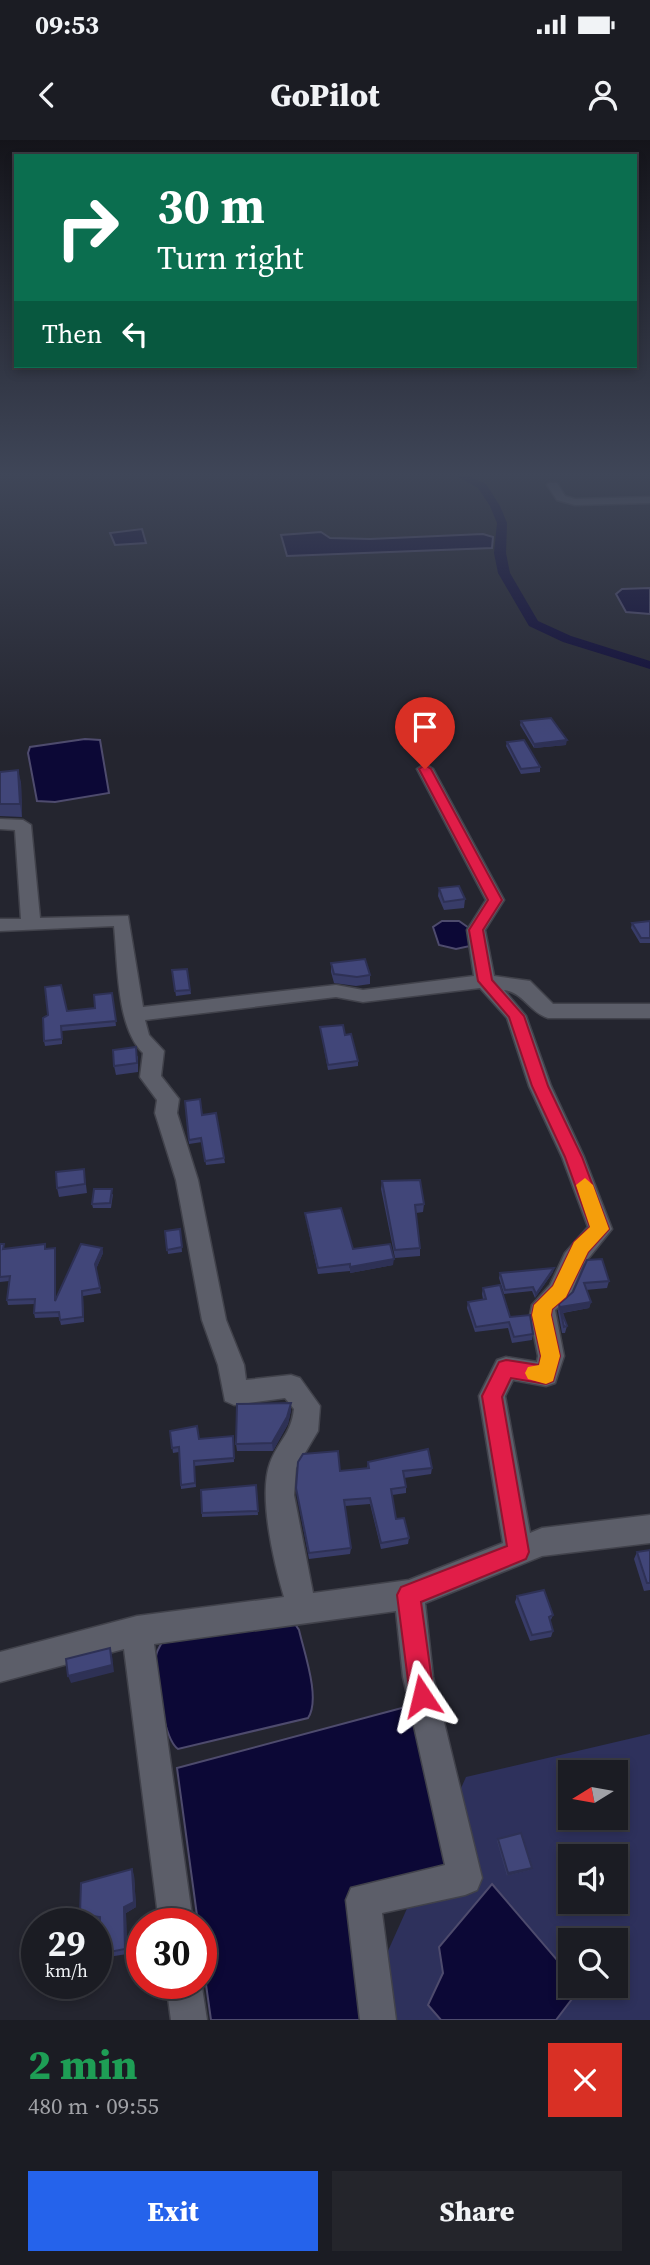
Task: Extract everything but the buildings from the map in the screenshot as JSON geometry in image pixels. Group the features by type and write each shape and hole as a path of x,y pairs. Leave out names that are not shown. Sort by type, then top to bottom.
{"street":[{"path":"425,769 495,900 476,930 485,981 516,1016 540,1086 573,1157 600,1229 581,1247 560,1291 544,1305 541,1315 551,1356 546,1375 506,1368 492,1396 519,1552"},
{"path":"0,824 23,825 31,924"},
{"path":"0,925 122,920 134,1015 140,1038 154,1051 150,1077 168,1099 166,1113 187,1180 214,1320 231,1365 234,1393 290,1386 307,1406 305,1431 283,1465 279,1495 292,1574 303,1609"},
{"path":"134,1015 336,992 363,996 485,981 523,986 548,1011 650,1010"},
{"path":"0,1667 137,1631 409,1595 542,1542 650,1529"},
{"path":"378,2020 363,1900 465,1878 418,1677 409,1595"},
{"path":"137,1631 174,1908"},
{"path":"186,1999 189,2020"}],"shaded area":[{"path":"650,588 650,614 626,612 616,594 622,589"},
{"path":"85,739 100,740 109,793 55,802 37,801 28,753 30,747"},
{"path":"442,921 459,921 469,928 470,946 456,949 439,945 433,927"},
{"path":"295,1624 299,1630 312,1688 312,1710 308,1718 178,1749 168,1733 158,1691 156,1656 163,1641"},
{"path":"413,1705 452,1867 351,1893 367,2020 211,2020 208,1999 217,1999 217,1908 196,1908 177,1768"},
{"path":"650,1734 650,2020 357,2020 466,1777"},
{"path":"492,1884 558,1961 558,1998 573,1998 556,2020 441,2020 428,2005 443,1973 439,1947"}],"waterway":[{"path":"502,563 504,573 519,594 533,623 567,639 650,665"}],"slow traffic":[{"path":"535,1373 546,1375 551,1356 541,1315 544,1305 560,1291 581,1247 600,1229 585,1185"}],"route":[{"path":"422,1696 409,1595 519,1552 492,1396 506,1368 546,1375 551,1356 541,1315 544,1305 560,1291 581,1247 600,1229 573,1157 540,1086 516,1016 485,981 476,930 495,900 425,769"}]}
